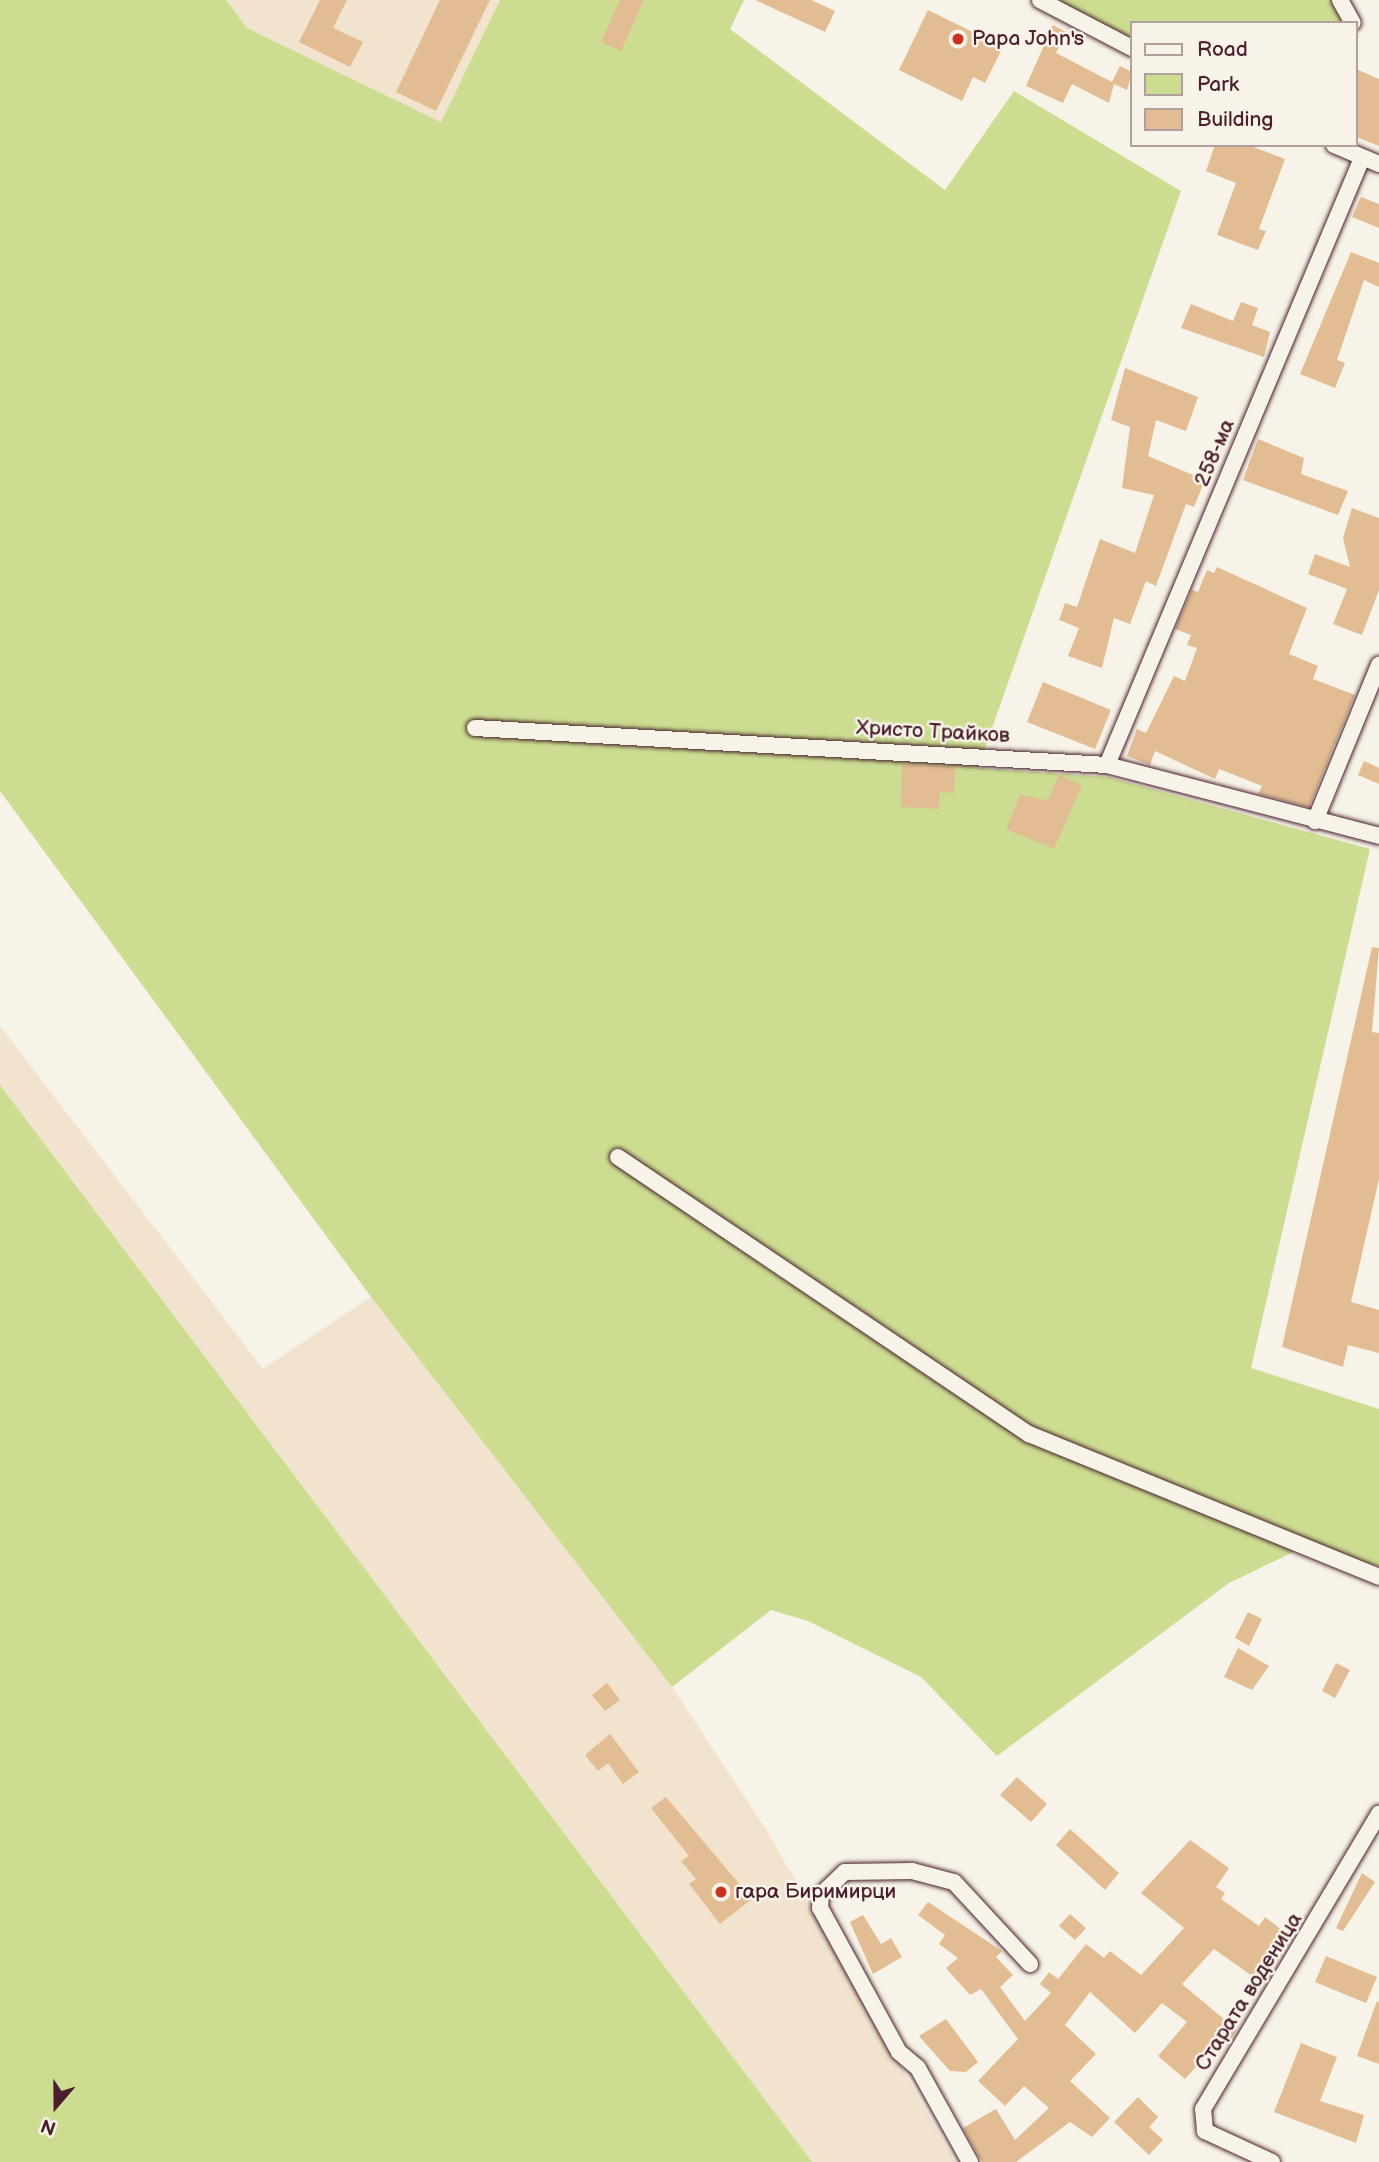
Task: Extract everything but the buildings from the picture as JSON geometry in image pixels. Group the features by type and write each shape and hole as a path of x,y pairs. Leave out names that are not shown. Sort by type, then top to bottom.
{"street":[{"path":"1040,0 1130,47"},
{"path":"1340,0 1352,21"},
{"path":"1338,147 1379,164"},
{"name":"258-ма","path":"1107,765 1362,158"},
{"path":"1315,821 1379,665"},
{"name":"Христо Трайков","path":"475,728 1107,765 1379,836"},
{"path":"618,1157 1029,1434 1379,1577"},
{"name":"Старата воденица","path":"1272,2162 1205,2131 1203,2109 1379,1814"},
{"path":"970,2162 918,2068 899,2052 820,1908 821,1895 845,1872 912,1871 954,1882 1031,1964"}],"shaded area":[{"path":"226,0 500,0 441,122 247,28"},
{"path":"0,1026 263,1369 371,1297 672,1687 767,1831 955,2162 812,2162 0,1085"}],"green space":[{"path":"0,0 226,0 247,28 441,122 500,0 744,0 730,29 945,190 1014,91 1181,191 978,768 1108,777 1370,849 1251,1368 1379,1409 1379,1566 1306,1546 1229,1583 997,1756 921,1677 808,1621 771,1610 672,1687 371,1297 0,791"},
{"path":"1040,0 1340,0 1352,21 1130,21 1130,47"},
{"path":"0,1085 812,2162 0,2162"}],"place":[{"name":"Papa John's","path":"958,39"},
{"name":"гара Биримирци","path":"721,1892"}]}
